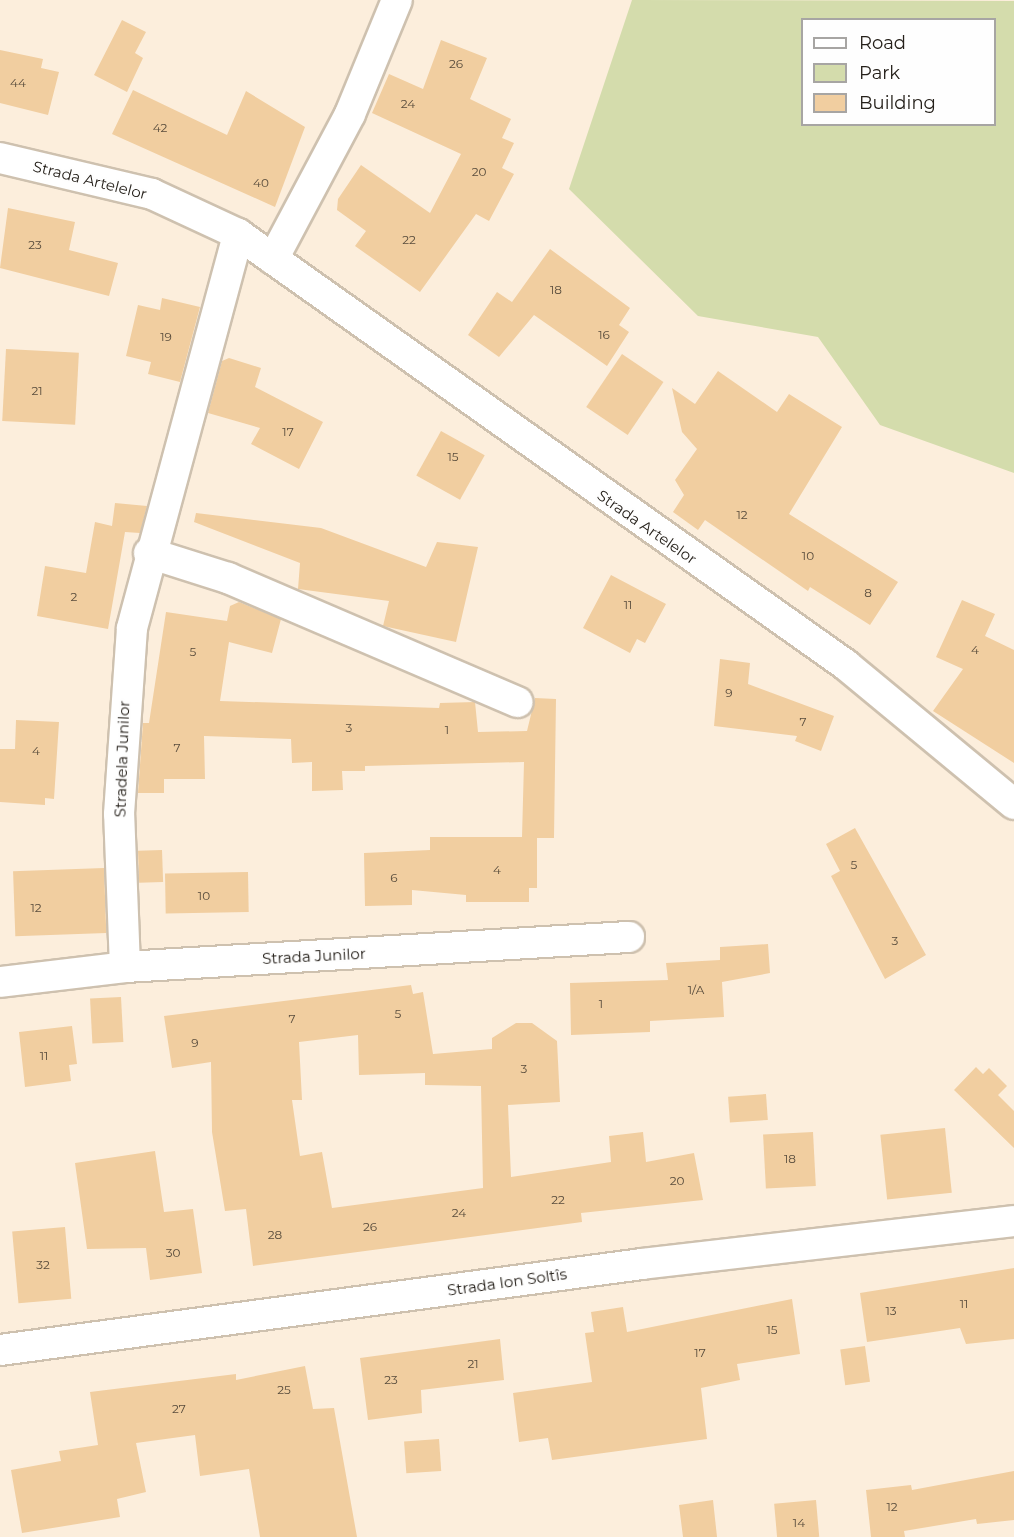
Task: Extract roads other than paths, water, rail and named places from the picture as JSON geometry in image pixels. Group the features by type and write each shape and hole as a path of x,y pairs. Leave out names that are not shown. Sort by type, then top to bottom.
{"street":[{"path":"273,259 350,114 397,0"},
{"name":"Strada Artelelor","path":"0,158 152,194 238,234 846,665 1014,804"},
{"name":"Stradela Junilor","path":"125,967 119,814 124,703 132,628 149,553 238,234"},
{"path":"149,553 228,578 518,702"},
{"name":"Strada Junilor","path":"0,982 125,967 629,937"},
{"name":"Strada Ion Soltîs","path":"0,1350 642,1264 1014,1221"}]}
